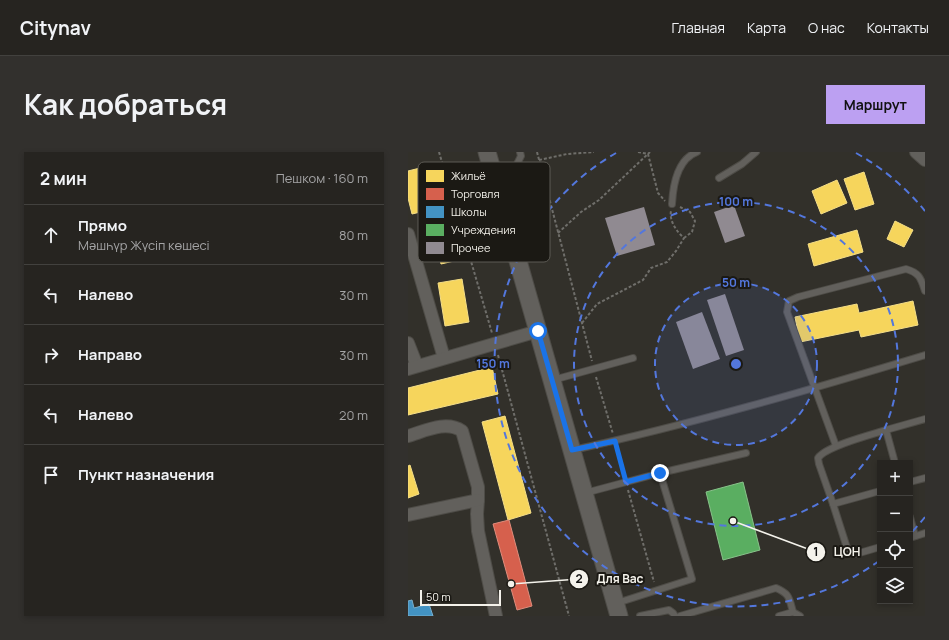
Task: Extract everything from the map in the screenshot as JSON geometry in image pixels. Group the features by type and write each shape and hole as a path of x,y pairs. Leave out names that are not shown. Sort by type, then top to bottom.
{"main road":[{"path":"487,152 490,162"},
{"path":"518,262 617,610"}],"street":[{"path":"916,152 925,160"},
{"path":"408,234 444,358"},
{"path":"408,343 412,367 538,331"},
{"path":"408,436 445,426 455,426 462,431 478,487 476,514 478,531 496,616"},
{"path":"408,515 478,500"}],"lane":[{"path":"518,162 521,156 520,152"},
{"path":"672,204 672,190 678,173 684,162 691,154 698,152"},
{"path":"719,178 742,164 756,152"},
{"path":"836,446 787,312 789,301 798,297 906,269 915,272 921,279 925,291"},
{"path":"572,450 615,441 815,388 925,355"},
{"path":"552,381 632,358"},
{"path":"877,548 856,554 848,551 818,458 821,454 836,446 925,419"},
{"path":"886,430 894,460"},
{"path":"584,493 746,453"},
{"path":"617,610 657,590 692,579 660,473"},
{"path":"913,481 925,478"},
{"path":"833,504 877,492"},
{"path":"913,537 925,534"},
{"path":"680,616 776,588 785,592 790,599 793,612"},
{"path":"640,616 662,610 669,610 675,616"},
{"path":"779,616 793,612 800,616"}],"path":[{"path":"439,152 442,162"},
{"path":"537,152 539,160 567,154 594,152"},
{"path":"638,152 648,154"},
{"path":"558,233 581,212 598,200 650,152"},
{"path":"582,323 597,304 643,280 651,268 667,262 684,238 692,232 695,221 690,212 664,200 658,194 648,154"},
{"path":"550,202 594,368 657,590"},
{"path":"672,204 670,215 676,231 684,238"},
{"path":"471,262 569,616"}],"building: Жильё":[{"path":"418,168 418,213 412,214 408,198 408,171"},
{"path":"864,172 874,204 855,210 844,179"},
{"path":"837,180 847,203 821,214 812,191"},
{"path":"895,221 913,230 904,247 887,239"},
{"path":"857,230 863,252 814,266 808,244"},
{"path":"462,279 469,322 445,326 438,283"},
{"path":"913,301 918,325 861,337 859,330 800,342 795,317 857,304 859,313"},
{"path":"492,367 498,394 408,415 408,388"},
{"path":"505,416 531,513 508,520 482,422"},
{"path":"410,465 419,494 408,498 408,466"}],"building: Торговля":[{"path":"509,520 532,606 517,610 493,524"}],"building: Школы":[{"path":"412,600 414,608 429,604 433,616 408,616 408,601"}],"building: Учреждения":[{"path":"743,482 760,550 723,560 706,492"}],"building: Прочее":[{"path":"734,205 745,236 725,243 714,212"},
{"path":"644,207 655,245 617,256 605,218"},
{"path":"725,294 744,350 726,356 707,300"},
{"path":"702,312 720,359 693,369 676,322"}],"place":[{"name":"ЦОН","path":"733,521"},
{"name":"Для Вас","path":"511,584"}],"route":[{"path":"538,331 572,450 615,441 626,482 660,473"}]}
